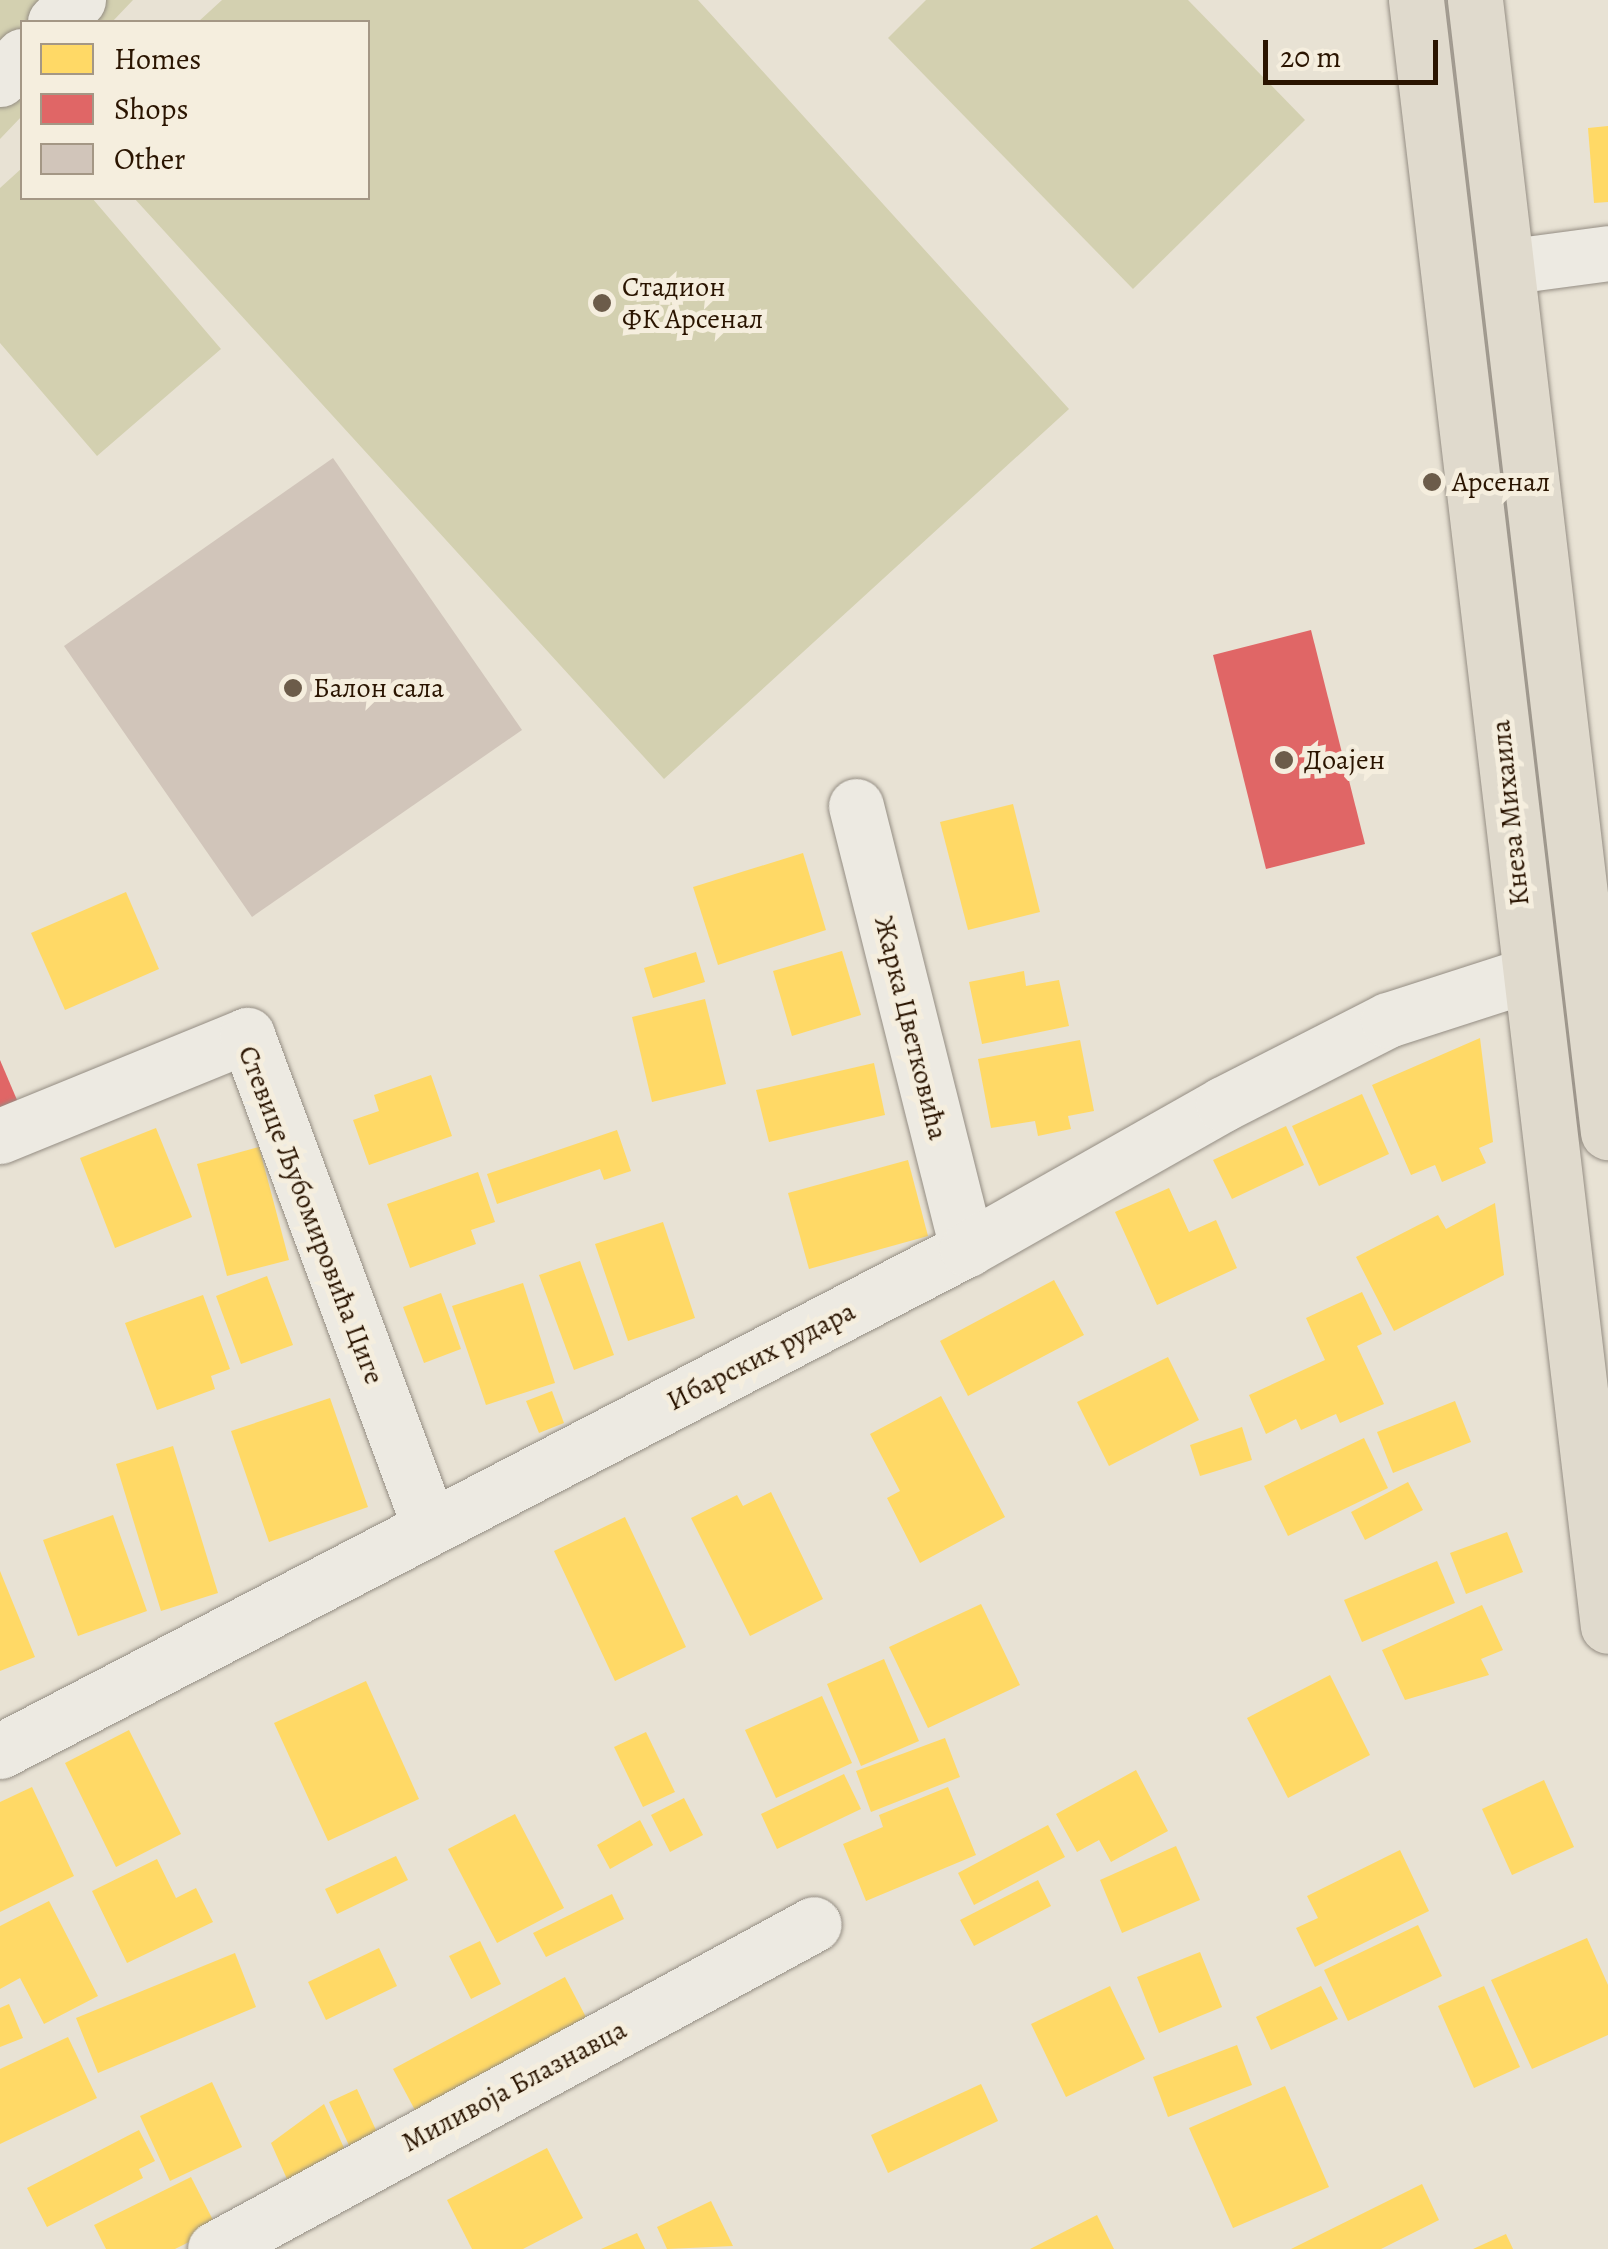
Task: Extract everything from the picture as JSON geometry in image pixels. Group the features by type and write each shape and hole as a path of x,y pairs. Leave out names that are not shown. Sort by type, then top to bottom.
{"main road":[{"name":"Кнеза Михаила","path":"1416,0 1527,975 1608,1626"},
{"path":"1475,0 1512,266 1608,1132"}],"street":[{"path":"58,20 78,0"},
{"path":"0,78 20,58"},
{"path":"1512,266 1608,253"},
{"name":"Жарка Цветковића","path":"856,806 967,1250"},
{"name":"Ибарских рудара","path":"0,1751 429,1525 967,1250 1388,1020 1527,975"},
{"name":"Стевице Љубомировића Циге","path":"0,1136 248,1035 429,1525"},
{"name":"Миливоја Блазнавца","path":"214,2249 814,1924"}],"shaded area":[{"path":"0,0 133,0 114,20 20,20 20,118 0,139"},
{"name":"Стадион ФК Арсенал","path":"222,0 698,0 1069,409 664,779 136,200 370,200 370,20 200,20"},
{"path":"926,0 1188,0 1305,120 1133,289 888,38"},
{"path":"20,170 20,200 94,200 221,349 97,456 0,343 0,188"}],"building: Homes":[{"path":"1608,126 1608,202 1594,203 1588,128"},
{"path":"1013,804 1040,912 968,930 940,822"},
{"path":"803,853 826,930 718,965 693,887"},
{"path":"126,892 159,969 65,1010 31,933"},
{"path":"842,951 861,1015 792,1036 773,971"},
{"path":"696,952 705,982 653,998 644,968"},
{"path":"1024,971 1026,986 1059,980 1069,1026 982,1044 969,982"},
{"path":"705,999 726,1084 652,1102 632,1017"},
{"path":"1480,1038 1493,1142 1479,1148 1486,1163 1442,1182 1435,1165 1411,1175 1372,1085"},
{"path":"1080,1040 1094,1111 1068,1116 1071,1129 1038,1136 1035,1121 991,1128 978,1059"},
{"path":"874,1063 885,1115 769,1142 756,1090"},
{"path":"431,1075 452,1136 369,1165 353,1120 379,1111 374,1095"},
{"path":"1362,1094 1389,1154 1319,1186 1292,1126"},
{"path":"1286,1126 1304,1165 1232,1199 1213,1160"},
{"path":"156,1128 192,1217 115,1248 80,1158"},
{"path":"617,1130 631,1171 604,1180 600,1169 497,1204 487,1174"},
{"path":"259,1147 289,1260 227,1276 197,1164"},
{"path":"908,1160 928,1236 809,1269 788,1193"},
{"path":"478,1172 495,1222 471,1230 476,1244 410,1268 387,1204"},
{"path":"1169,1188 1189,1232 1216,1220 1237,1268 1157,1305 1115,1212"},
{"path":"1495,1203 1504,1275 1394,1331 1356,1257 1438,1215 1446,1229"},
{"path":"663,1222 695,1318 628,1341 595,1244"},
{"path":"580,1261 614,1355 574,1370 539,1275"},
{"path":"267,1276 293,1345 241,1364 216,1296"},
{"path":"1054,1280 1084,1335 968,1396 940,1341"},
{"path":"523,1283 555,1383 486,1405 452,1306"},
{"path":"1362,1292 1382,1334 1357,1346 1384,1404 1340,1423 1336,1414 1301,1430 1296,1419 1266,1434 1249,1395 1325,1360 1306,1318"},
{"path":"441,1293 461,1349 424,1363 403,1307"},
{"path":"203,1295 230,1369 211,1376 215,1389 157,1410 125,1323"},
{"path":"1168,1357 1199,1420 1109,1466 1077,1402"},
{"path":"552,1391 564,1423 539,1433 526,1401"},
{"path":"941,1396 1005,1517 920,1563 887,1498 900,1491 870,1434"},
{"path":"330,1398 368,1507 269,1542 231,1431"},
{"path":"1455,1401 1471,1442 1393,1473 1377,1432"},
{"path":"1242,1427 1252,1460 1200,1476 1190,1445"},
{"path":"1364,1438 1388,1488 1288,1536 1264,1486"},
{"path":"173,1446 218,1593 161,1611 116,1464"},
{"path":"1408,1482 1423,1510 1365,1540 1351,1512"},
{"path":"771,1492 823,1599 750,1636 691,1518 737,1495 743,1506"},
{"path":"113,1515 147,1611 78,1636 43,1540"},
{"path":"625,1517 686,1647 615,1681 554,1551"},
{"path":"1507,1532 1523,1572 1466,1594 1450,1553"},
{"path":"1437,1561 1455,1603 1362,1642 1344,1600"},
{"path":"0,1571 35,1657 0,1671"},
{"path":"981,1604 1020,1685 928,1728 889,1647"},
{"path":"1482,1605 1503,1650 1481,1659 1489,1675 1405,1700 1382,1650"},
{"path":"884,1659 919,1741 861,1766 827,1684"},
{"path":"1330,1675 1370,1755 1288,1798 1247,1718"},
{"path":"366,1681 419,1799 328,1841 274,1723"},
{"path":"822,1696 852,1763 776,1798 745,1730"},
{"path":"129,1730 181,1834 116,1867 65,1763"},
{"path":"646,1732 675,1792 643,1807 614,1747"},
{"path":"945,1738 960,1777 871,1812 856,1771"},
{"path":"1136,1770 1168,1831 1111,1862 1099,1840 1077,1852 1056,1814"},
{"path":"844,1774 861,1809 777,1849 761,1814"},
{"path":"1544,1780 1574,1847 1512,1875 1482,1809"},
{"path":"32,1787 74,1876 0,1912 0,1802"},
{"path":"948,1787 976,1855 866,1901 843,1844 883,1827 879,1815"},
{"path":"684,1798 703,1835 670,1852 651,1815"},
{"path":"515,1814 564,1908 497,1943 448,1849"},
{"path":"640,1820 653,1845 610,1869 597,1845"},
{"path":"1048,1825 1065,1857 974,1905 958,1873"},
{"path":"1176,1846 1200,1900 1122,1933 1100,1880"},
{"path":"1400,1850 1429,1911 1315,1967 1296,1928 1318,1918 1307,1896"},
{"path":"396,1856 408,1880 337,1914 325,1889"},
{"path":"157,1859 176,1898 196,1888 213,1922 127,1963 92,1891"},
{"path":"1038,1880 1051,1906 974,1946 960,1920"},
{"path":"612,1894 624,1919 546,1957 533,1933"},
{"path":"49,1901 98,1996 44,2024 20,1978 0,1989 0,1926"},
{"path":"1418,1925 1442,1976 1348,2021 1324,1970"},
{"path":"1587,1938 1608,1985 1608,2035 1532,2069 1491,1980"},
{"path":"480,1941 501,1984 471,1999 449,1956"},
{"path":"379,1948 397,1986 326,2020 308,1982"},
{"path":"1200,1952 1222,2007 1159,2033 1137,1977"},
{"path":"235,1953 256,2007 98,2073 76,2018"},
{"path":"565,1977 587,2019 416,2112 393,2069"},
{"path":"1110,1986 1145,2059 1066,2097 1031,2024"},
{"path":"1321,1986 1338,2019 1271,2050 1256,2017"},
{"path":"1484,1986 1520,2067 1474,2088 1438,2006"},
{"path":"9,2004 23,2038 0,2047 0,2008"},
{"path":"68,2037 97,2098 0,2144 0,2069"},
{"path":"1237,2045 1252,2085 1168,2117 1153,2077"},
{"path":"212,2082 242,2147 170,2181 140,2116"},
{"path":"981,2084 998,2121 888,2173 871,2135"},
{"path":"1285,2086 1329,2187 1233,2228 1189,2128"},
{"path":"357,2089 381,2141 353,2154 329,2102"},
{"path":"324,2104 350,2161 291,2188 271,2143"},
{"path":"139,2130 155,2161 139,2169 143,2178 47,2227 27,2188"},
{"path":"547,2148 583,2218 523,2249 472,2249 447,2200"},
{"path":"191,2177 217,2228 175,2249 106,2249 94,2225"},
{"path":"1422,2184 1439,2220 1381,2249 1291,2249"},
{"path":"711,2201 733,2246 667,2249 657,2227"},
{"path":"1097,2215 1114,2249 1030,2249"},
{"path":"637,2233 645,2249 601,2249"},
{"path":"1506,2234 1513,2249 1473,2249"}],"building: Shops":[{"path":"1311,630 1365,844 1266,869 1213,655"},
{"path":"0,1060 20,1107 0,1115"}],"building: Other":[{"name":"Балон сала","path":"333,458 522,730 252,917 64,646"}],"place":[{"name":"Стадион ФК Арсенал","path":"602,303"},
{"name":"Арсенал","path":"1432,482"},
{"name":"Балон сала","path":"293,688"},
{"name":"Доајен","path":"1284,760"}]}
